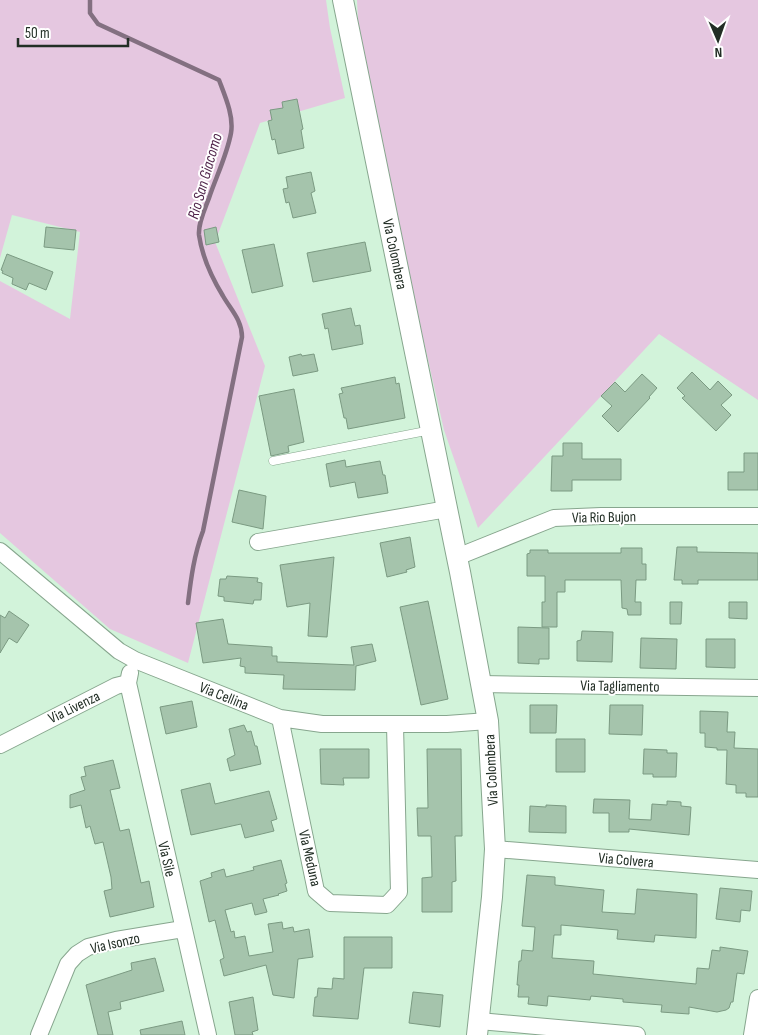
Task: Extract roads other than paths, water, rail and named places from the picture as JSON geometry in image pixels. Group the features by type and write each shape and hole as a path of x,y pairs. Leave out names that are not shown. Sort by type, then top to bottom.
{"street":[{"name":"Via Colombera","path":"343,0 457,557 488,721 494,849 492,897 478,1028"},
{"path":"258,542 447,509"},
{"name":"Via Rio Bujon","path":"457,557 554,518 601,516 758,516"},
{"name":"Via Cellina","path":"0,551 119,651 135,660 280,718 322,724 395,725 488,721"},
{"path":"128,683 135,660"},
{"name":"Via Livenza","path":"0,745 99,694 128,683"},
{"name":"Via Sile","path":"128,683 208,1035"},
{"name":"Via Tagliamento","path":"481,684 758,688"},
{"name":"Via Meduna","path":"280,718 316,891 330,903 387,905 399,892 395,725"},
{"name":"Via Colvera","path":"494,849 758,870"},
{"name":"Via Isonzo","path":"39,1035 68,964 77,954 88,947 116,940 183,929"},
{"path":"752,1035 758,998"},
{"path":"478,1028 637,1035"}],"lane":[{"path":"273,461 431,430"}],"waterway":[{"name":"Rio San Giacomo","path":"90,0 90,13 98,24 219,80 228,106 232,126 224,158 202,216 199,235 208,267 238,320 242,337 203,531 193,567 188,603"}]}
